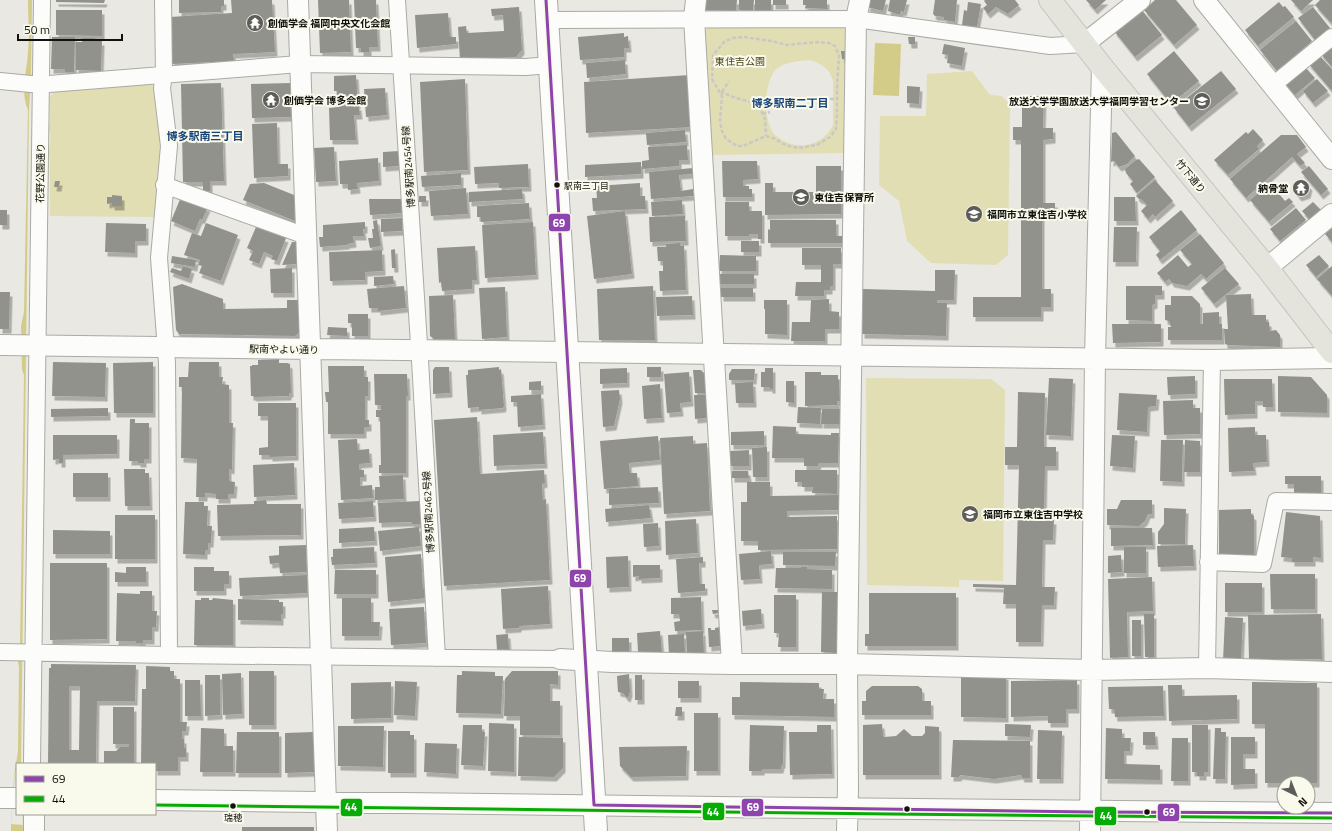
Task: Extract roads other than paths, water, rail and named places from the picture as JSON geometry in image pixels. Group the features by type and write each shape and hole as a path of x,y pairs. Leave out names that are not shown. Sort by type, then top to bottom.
{"highway":[{"name":"竹下通り","path":"1050,0 1102,67 1266,268 1332,352"}],"main road":[{"path":"547,10 596,831"}],"street":[{"name":"花野公園通り","path":"32,763 42,0"},
{"path":"163,0 164,75 162,88 168,146 159,258 166,347 169,655"},
{"path":"298,0 299,64 327,831"},
{"name":"博多駅南2454号線","path":"397,0 419,351"},
{"path":"547,10 858,9 1050,46 1084,44 1140,0"},
{"path":"1204,0 1332,159"},
{"path":"695,9 732,664"},
{"path":"847,831 847,664 858,9"},
{"path":"1273,84 1332,37"},
{"path":"0,81 41,85 299,64 526,67 550,65"},
{"path":"1091,822 1091,670 1095,358 1102,67"},
{"path":"164,185 306,236"},
{"path":"1266,268 1332,214"},
{"name":"駅南やよい通り","path":"0,345 1212,360 1332,358"},
{"name":"博多駅南2462号線","path":"419,351 437,658"},
{"path":"1207,668 1212,360"},
{"path":"1208,562 1263,564 1276,500 1332,502"},
{"path":"0,652 560,659 585,661 732,664 847,664 1091,670 1207,668 1332,672"},
{"path":"0,798 16,798"},
{"path":"156,800 846,808 1091,822 1332,813"},
{"path":"34,815 34,831"}],"place":[{"name":"創価学会 福岡中央文化会館","path":"255,23"},
{"name":"創価学会 博多会館","path":"271,100"},
{"name":"放送大学学園放送大学福岡学習センター","path":"1202,101"},
{"name":"駅南三丁目","path":"557,185"},
{"name":"納骨堂","path":"1301,188"},
{"name":"東住吉保育所","path":"801,197"},
{"name":"福岡市立東住吉小学校","path":"974,214"},
{"name":"福岡市立東住吉中学校","path":"970,514"},
{"name":"瑞穂","path":"233,806"}],"district":[{"name":"博多駅南二丁目","path":"790,103"},
{"name":"博多駅南三丁目","path":"205,136"}],"park label":[{"name":"東住吉公園","path":"740,61"}]}
